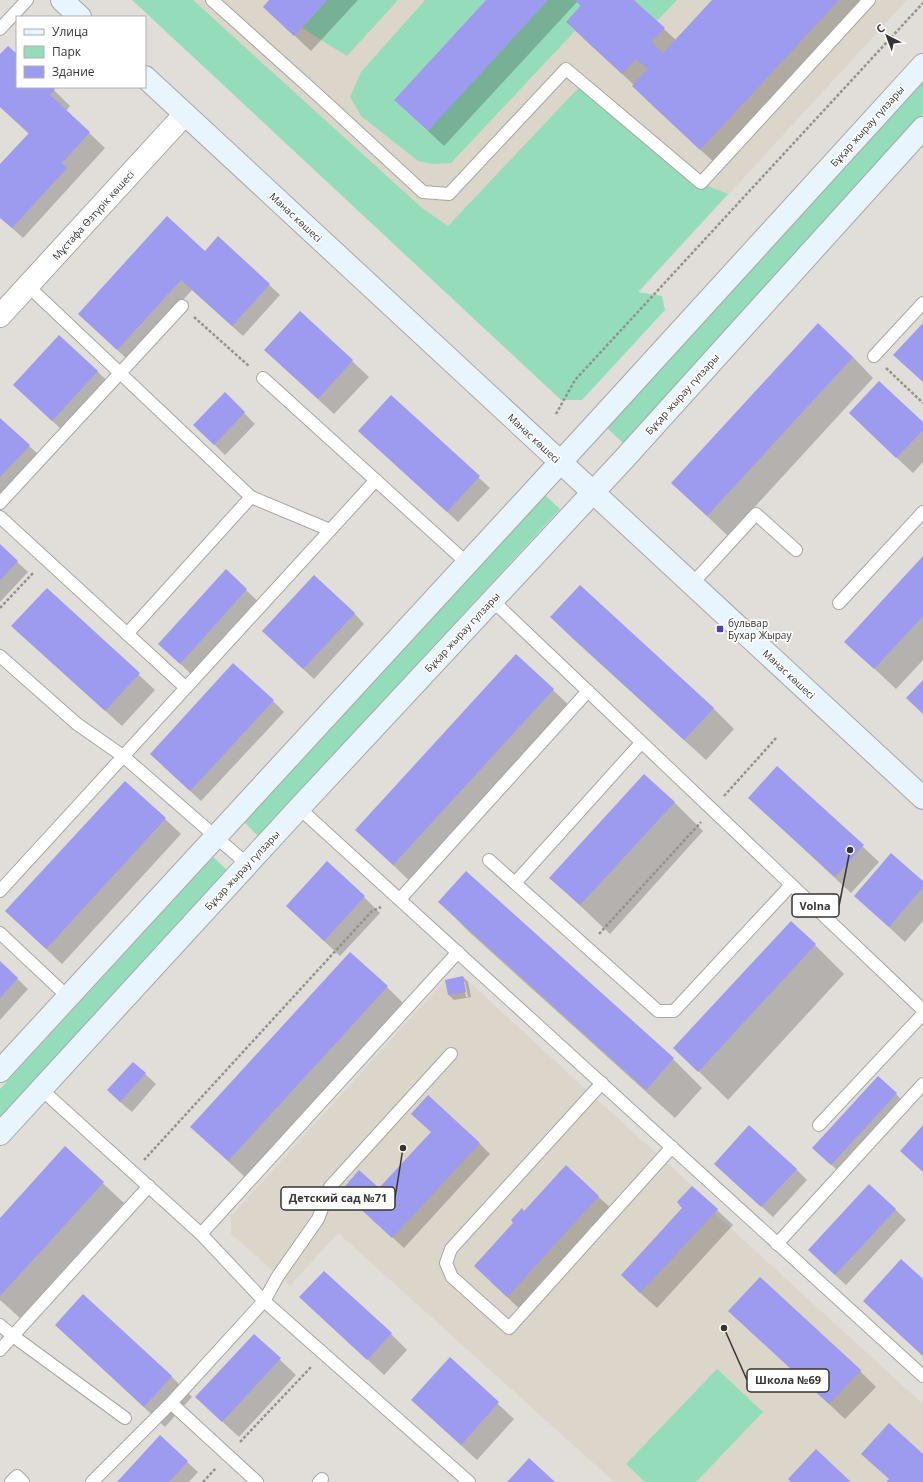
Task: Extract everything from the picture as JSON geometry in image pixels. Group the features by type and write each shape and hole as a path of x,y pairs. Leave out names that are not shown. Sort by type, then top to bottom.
{"street":[{"path":"62,0 79,16"},
{"name":"Бұқар жырау гүлзары","path":"0,1070 923,65"},
{"name":"Манас көшесі","path":"146,78 923,798"},
{"name":"Мұстафа Өзтүрік көшесі","path":"0,316 185,114"},
{"name":"Бұқар жырау гүлзары","path":"0,1134 247,864 593,492 923,128"}],"lane":[{"path":"0,29 27,0"},
{"path":"212,0 424,192 449,194 566,69 701,183 869,0"},
{"path":"28,286 250,497 330,530"},
{"path":"874,356 923,303"},
{"path":"0,504 182,306"},
{"path":"263,378 467,563"},
{"path":"0,891 185,687 376,480"},
{"path":"127,634 250,497"},
{"path":"839,603 923,512"},
{"path":"692,584 756,514 796,550"},
{"path":"0,518 185,687"},
{"path":"492,600 923,1010"},
{"path":"0,656 77,724 123,756 247,864"},
{"path":"400,899 588,691"},
{"path":"515,883 641,743"},
{"path":"299,808 923,1376"},
{"path":"489,860 658,1011 674,1011 791,885"},
{"path":"0,933 68,997"},
{"path":"201,1234 458,952"},
{"path":"819,1125 923,1014"},
{"path":"92,1482 171,1402 264,1301 278,1276 318,1219 330,1187 451,1054"},
{"path":"602,1083 451,1249 446,1263 452,1277 509,1328 672,1147"},
{"path":"777,1244 923,1084"},
{"path":"42,1089 201,1234 264,1301 469,1482"},
{"path":"0,1350 149,1186"},
{"path":"0,1325 125,1418"},
{"path":"171,1402 257,1482"},
{"path":"11,1482 17,1476 24,1482"}],"path":[{"path":"556,414 576,380 923,3"},
{"path":"182,306 263,378"},
{"path":"874,356 923,403"},
{"path":"0,608 45,559"},
{"path":"587,948 777,737"},
{"path":"133,1172 372,911 400,899"},
{"path":"203,1482 323,1354"}],"shaded area":[{"path":"149,0 907,0 558,380"},
{"path":"463,976 718,1209 714,1213 923,1404 923,1482 614,1482 338,1233 290,1286 231,1234 231,1216 445,980"}],"green space":[{"path":"132,0 193,0 422,208 448,226 583,83 701,183 728,194 638,292 662,296 665,310 582,400 561,400"},
{"path":"327,0 398,0 347,56 302,28"},
{"path":"425,0 486,0 394,100 427,131 548,0 575,0 581,5 566,22 575,31 451,163 432,164 418,161 361,116 350,97 361,72"},
{"path":"634,0 677,0 657,21"},
{"path":"923,81 923,114 623,443 607,428"},
{"path":"545,495 560,509 258,836 244,822"},
{"path":"213,857 227,870 0,1117 0,1089"},
{"path":"717,1369 763,1412 696,1482 645,1482 626,1464"}],"building":[{"path":"269,0 327,0 294,36 263,7"},
{"path":"486,0 548,0 428,131 394,100"},
{"path":"575,0 634,0 665,28 651,42 663,53 712,0 839,0 700,150 632,86 648,69 636,59 622,74 566,22 581,5"},
{"path":"8,46 16,53 16,88 54,88 55,89 50,95 90,132 62,163 67,168 12,228 0,218 0,164 29,133 0,107 0,54"},
{"path":"167,216 205,251 218,236 270,284 232,326 181,280 117,350 78,314"},
{"path":"300,311 353,360 318,399 264,350"},
{"path":"818,323 853,357 707,516 671,483"},
{"path":"923,323 923,382 893,355"},
{"path":"59,335 98,371 52,421 13,385"},
{"path":"879,381 923,422 923,430 896,458 849,413"},
{"path":"225,392 245,412 214,445 193,425"},
{"path":"391,395 480,476 447,512 358,431"},
{"path":"0,418 30,445 0,477"},
{"path":"0,544 18,561 0,580"},
{"path":"923,556 923,616 874,669 844,642"},
{"path":"226,569 247,589 180,664 158,644"},
{"path":"314,575 355,613 303,669 262,631"},
{"path":"580,585 714,708 684,740 550,617"},
{"path":"47,588 140,673 105,711 11,626"},
{"path":"516,654 554,689 393,865 355,830"},
{"path":"233,663 274,700 190,791 150,754"},
{"path":"923,680 923,714 906,698"},
{"path":"777,766 864,845 835,877 748,798"},
{"path":"644,774 675,802 580,905 549,878"},
{"path":"125,781 166,818 46,949 5,911"},
{"path":"891,853 923,881 923,887 889,927 854,896"},
{"path":"327,861 365,896 324,941 286,906"},
{"path":"466,871 674,1058 646,1090 438,902"},
{"path":"791,921 816,944 698,1072 673,1048"},
{"path":"350,952 388,986 228,1161 190,1127"},
{"path":"0,961 18,978 0,998"},
{"path":"463,976 466,992 448,995 445,980"},
{"path":"133,1062 146,1073 120,1102 107,1090"},
{"path":"878,1076 897,1093 831,1165 812,1148"},
{"path":"428,1095 480,1143 392,1238 341,1191 359,1170 379,1188 431,1132 411,1114"},
{"path":"749,1125 797,1169 761,1207 714,1164"},
{"path":"923,1125 923,1172 900,1151"},
{"path":"65,1146 104,1182 0,1296 0,1218"},
{"path":"566,1165 599,1196 507,1297 474,1266 513,1223 511,1220 522,1208 524,1211"},
{"path":"869,1184 896,1209 835,1275 808,1250"},
{"path":"692,1186 718,1209 640,1293 621,1275 682,1208 677,1202"},
{"path":"901,1259 923,1279 923,1356 863,1301"},
{"path":"324,1271 392,1333 367,1360 299,1297"},
{"path":"760,1277 861,1370 829,1404 728,1311"},
{"path":"83,1294 172,1376 144,1407 55,1325"},
{"path":"254,1334 281,1358 222,1422 195,1397"},
{"path":"450,1357 499,1402 461,1445 411,1400"},
{"path":"889,1423 923,1454 923,1482 886,1482 889,1479 861,1454"},
{"path":"160,1435 188,1461 169,1482 117,1482"},
{"path":"816,1449 851,1482 791,1482 788,1479"},
{"path":"529,1458 555,1482 507,1482"}],"place":[{"name":"бульвар Бухар Жырау","path":"720,629"},
{"name":"Volna","path":"850,850"},
{"name":"Детский сад №71","path":"403,1148"},
{"name":"Школа №69","path":"724,1328"}]}
